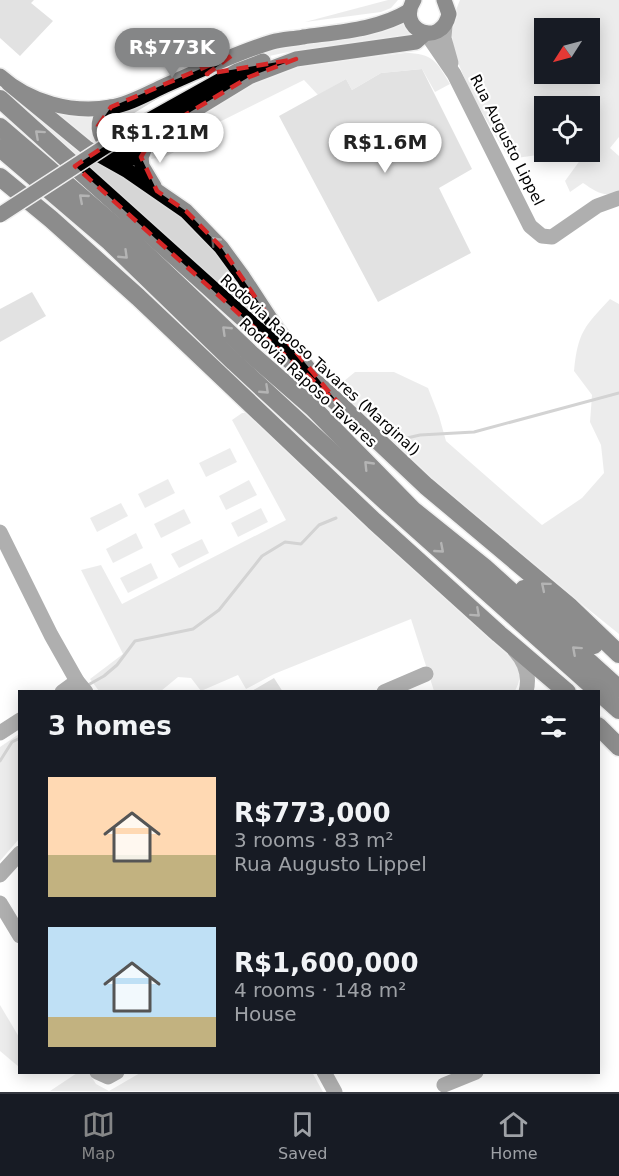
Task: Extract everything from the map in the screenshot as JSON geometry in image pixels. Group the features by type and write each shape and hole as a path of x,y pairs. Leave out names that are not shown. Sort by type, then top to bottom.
{"highway":[{"name":"Rodovia Raposo Tavares (Marginal)","path":"3,86 426,486 570,607 619,654"},
{"name":"Rodovia Raposo Tavares","path":"0,127 128,237 251,354 313,408 391,488 484,567 619,689"},
{"path":"0,148 110,242 234,362 386,502 597,690"},
{"path":"0,177 138,297 374,521 565,690"},
{"path":"391,488 418,504 619,664"},
{"path":"579,673 594,690"},
{"path":"600,692 619,710"},
{"path":"600,696 619,716"},
{"path":"600,728 619,747"}],"main road":[{"path":"129,131 237,71 276,58 296,58 421,38 436,32 445,25 449,14 449,8 444,0"},
{"path":"411,4 411,23 421,38"},
{"path":"3,86 56,105 80,109 111,107 136,99 231,57 274,41 364,28 400,17 411,4"},
{"path":"0,215 129,131 231,57"},
{"path":"157,191 142,166 141,158 149,138 249,77 296,58"},
{"path":"3,86 101,157 128,171 186,211 220,247 243,277 277,330 339,404"},
{"path":"111,107 101,115 98,126 103,141 126,156 141,158"}],"street":[{"name":"Rua Augusto Lippel","path":"445,25 444,38 454,74 530,226 542,236 552,237 597,206 619,198"},
{"name":"Rua Augusto Lippel","path":"421,38 454,74"},
{"path":"0,532 51,635 81,686"},
{"path":"499,634 525,666 528,675 526,690"},
{"path":"389,690 426,674"},
{"path":"0,733 18,721"},
{"path":"0,876 18,855"},
{"path":"0,903 18,933"},
{"path":"325,1074 335,1092"},
{"path":"443,1083 470,1074"}],"highlighted area":[{"path":"231,56 207,74 296,59 249,77 155,133 141,157 157,191 186,211 221,247 277,329 339,404 75,166 105,146 98,126 111,107"}],"shaded area":[{"path":"388,0 398,0 391,8 381,12 305,22"},
{"path":"460,0 619,0 619,137 610,148 619,156 619,191 605,194 583,183 570,192 565,181 579,162 600,162 600,96 534,96 534,156 509,159 474,99 459,65 452,36 454,18"},
{"path":"403,23 416,36 272,55 237,66 194,87 231,63 268,48 371,33"},
{"path":"405,53 422,55 433,60 450,84 435,92 422,69 381,73 352,90 346,79 318,95 304,80 175,144 178,150 165,157 151,159 152,152 161,138 274,71 287,67"},
{"path":"188,80 105,131 105,120 112,114"},
{"path":"0,85 68,143 126,175 185,220 211,245 245,293 260,319 258,320 0,89"},
{"path":"54,111 97,114 95,119 137,164 137,169 109,155 55,116"},
{"path":"610,299 619,304 619,634 448,496 373,426 345,396 344,381 355,372 394,372 428,388 446,441 542,525 582,498 604,473 601,445 590,422 592,395 574,371 580,338 588,324"},
{"path":"242,413 248,413 514,661 519,676 515,690 434,690 411,619 274,674 246,689 238,675 203,690 200,690 191,678 178,677 162,690 98,690 90,679 123,654 81,570 101,565 122,604 286,520 232,420"},
{"path":"230,448 237,462 206,477 199,463"},
{"path":"168,479 175,493 145,508 138,494"},
{"path":"249,480 257,495 226,510 219,496"},
{"path":"121,503 128,516 97,532 90,518"},
{"path":"261,508 268,522 238,537 231,523"},
{"path":"184,509 191,523 161,538 154,524"},
{"path":"136,533 143,548 113,563 106,549"},
{"path":"202,539 209,553 179,568 171,554"},
{"path":"151,563 158,578 128,593 120,578"},
{"path":"18,735 18,840 0,861 0,747"},
{"path":"0,1005 18,1035 18,1066 0,1051"},
{"path":"76,1074 90,1074 96,1084 109,1091 138,1074 313,1074 323,1092 50,1091"}],"building":[{"path":"0,0 34,0 31,3 53,21 20,56 0,38"},
{"path":"422,69 472,169 439,188 471,253 378,302 279,116 346,79 352,90 381,73"},
{"path":"32,292 46,316 0,342 0,309"},
{"path":"274,678 282,690 253,690"}],"waterway":[{"path":"407,438 420,435 474,432 619,393"},
{"path":"88,685 117,665 135,641 193,629 219,610 262,556 285,542 301,544 319,525 336,518"},
{"path":"0,761 12,742 18,739"}]}
